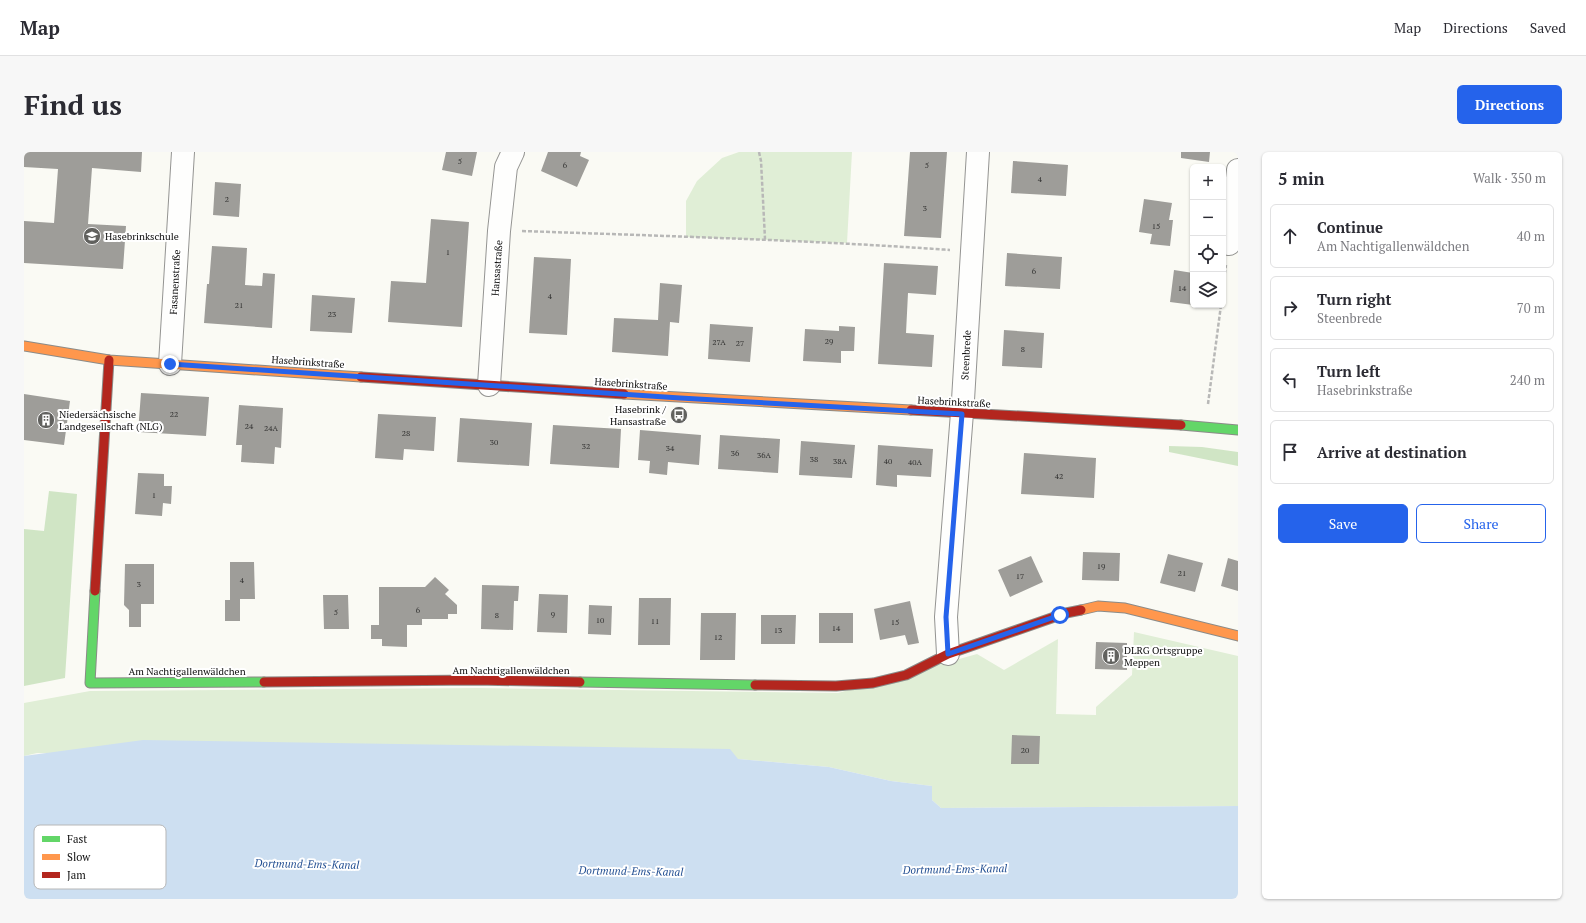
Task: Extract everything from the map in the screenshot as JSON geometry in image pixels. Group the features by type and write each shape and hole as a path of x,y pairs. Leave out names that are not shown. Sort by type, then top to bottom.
{"street":[{"name":"Fasanenstraße","path":"170,364 183,152"},
{"name":"Hansastraße","path":"489,385 499,231 506,167 513,152"},
{"name":"Steenbrede","path":"948,654 946,617 962,414 978,152"},
{"path":"1229,244 1238,170"},
{"name":"Hasebrinkstraße","path":"24,346 109,360 680,398 1205,426 1238,430"},
{"name":"Am Nachtigallenwäldchen","path":"109,360 90,683 477,680 836,686 873,683 906,674 948,654 1066,613 1098,606 1125,608 1238,636"}],"path":[{"path":"759,152 761,162 765,239"},
{"path":"499,231 765,239 972,252"},
{"path":"1207,411 1220,308"}],"green space":[{"path":"739,152 852,152 847,243 686,237 686,201 697,181 722,158"},
{"path":"1169,446 1202,447 1238,452 1238,466 1169,452"},
{"path":"49,491 77,494 65,678 24,686 24,529 44,531"},
{"path":"1134,632 1238,656 1238,806 941,808 932,800 932,786 891,781 829,767 738,759 37,753 24,756 24,703 90,691 478,688 838,693 977,654 1004,670 1058,639 1056,714 1096,715 1096,707 1132,675"}],"water":[{"name":"Dortmund-Ems-Kanal","path":"143,740 730,749 738,759 829,767 891,781 932,786 932,800 941,808 1238,806 1238,899 24,899 24,756"}],"building":[{"path":"24,152 142,152 141,172 92,168 88,224 126,226 123,269 24,263 24,221 54,223 58,169 24,167"},
{"path":"446,152 477,152 472,176 442,170"},
{"path":"548,152 581,152 580,156 589,160 577,187 541,171"},
{"path":"910,152 947,152 941,238 904,236"},
{"path":"1181,152 1210,152 1209,162 1181,158"},
{"path":"1013,161 1068,165 1066,196 1011,193"},
{"path":"215,182 241,184 239,217 213,215"},
{"path":"1144,199 1172,203 1169,220 1173,220 1170,246 1150,244 1152,234 1139,232"},
{"path":"431,219 469,222 462,327 388,322 391,281 426,283"},
{"path":"212,246 247,248 245,285 262,286 263,273 275,274 272,328 204,323"},
{"path":"1007,253 1062,257 1060,289 1005,286"},
{"path":"534,257 571,259 567,335 529,333"},
{"path":"884,263 938,266 936,295 908,293 906,333 934,335 932,367 878,364"},
{"path":"1174,270 1190,273 1190,305 1170,302"},
{"path":"660,283 682,285 679,323 670,322 668,356 612,352 614,318 658,320"},
{"path":"312,295 355,298 352,333 310,331"},
{"path":"710,324 753,327 750,362 708,359"},
{"path":"839,326 855,327 854,351 841,351 841,363 803,361 805,329 839,331"},
{"path":"1004,330 1044,333 1042,368 1002,366"},
{"path":"141,393 209,397 206,436 138,432"},
{"name":"Niedersächsische Landgesellschaft (NLG)","path":"24,394 70,401 64,445 24,440"},
{"path":"239,405 283,408 281,448 275,447 274,464 241,462 242,445 236,445"},
{"path":"378,414 436,417 434,451 404,449 403,460 375,458"},
{"path":"460,418 532,423 529,466 457,462"},
{"path":"553,425 621,429 619,468 550,464"},
{"path":"640,430 701,435 699,465 668,462 667,475 649,473 650,461 638,460"},
{"path":"720,435 780,439 778,473 718,469"},
{"path":"801,441 855,445 852,478 799,475"},
{"path":"878,445 933,449 931,477 897,475 897,487 876,485"},
{"path":"1024,453 1096,458 1094,498 1021,494"},
{"path":"138,473 164,474 164,486 172,486 171,504 163,503 162,516 135,514"},
{"path":"1083,552 1120,553 1119,581 1082,580"},
{"path":"1168,554 1203,563 1195,592 1160,583"},
{"path":"1031,556 1043,582 1010,597 998,570"},
{"path":"1228,558 1238,561 1238,591 1221,586"},
{"path":"230,562 254,562 255,599 240,599 240,621 225,621 225,600 230,600"},
{"path":"125,564 154,564 154,604 141,604 141,627 129,627 129,610 124,605"},
{"path":"435,577 449,590 445,594 457,605 457,614 448,614 448,619 422,619 422,625 407,625 407,647 382,646 382,639 371,639 371,625 379,625 379,587 425,587"},
{"path":"482,585 519,586 518,601 514,601 513,630 481,629"},
{"path":"539,594 568,595 567,633 537,632"},
{"path":"323,595 348,595 349,629 324,629"},
{"path":"639,598 671,598 670,645 638,645"},
{"path":"910,601 919,643 908,645 905,635 880,640 874,609"},
{"path":"589,605 612,606 611,635 588,634"},
{"path":"701,613 736,613 735,660 700,660"},
{"path":"819,613 853,613 853,643 819,643"},
{"path":"761,615 796,615 795,644 761,644"},
{"name":"DLRG Ortsgruppe Meppen","path":"1096,642 1127,643 1127,670 1095,669"},
{"path":"1012,735 1040,736 1039,764 1011,764"}],"traffic: fast":[{"path":"1181,425 1238,430"},
{"path":"95,591 90,683 264,682"},
{"path":"580,682 755,685"}],"traffic: slow":[{"path":"24,346 109,360 361,377"},
{"path":"624,394 911,410"},
{"path":"1081,610 1098,606 1125,608 1238,636"}],"traffic: jam":[{"path":"95,591 109,360"},
{"path":"361,377 624,394"},
{"path":"911,410 1181,425"},
{"path":"755,685 836,686 873,683 906,675 948,654 1066,613 1081,610"},
{"path":"264,682 477,680 580,682"}],"place":[{"name":"Hasebrinkschule","path":"92,236"},
{"name":"Hasebrink / Hansastraße","path":"679,415"},
{"name":"Niedersächsische Landgesellschaft (NLG)","path":"46,420"},
{"name":"DLRG Ortsgruppe Meppen","path":"1111,656"}],"route":[{"path":"170,364 680,398 962,414 946,617 948,654 1060,615"}]}
